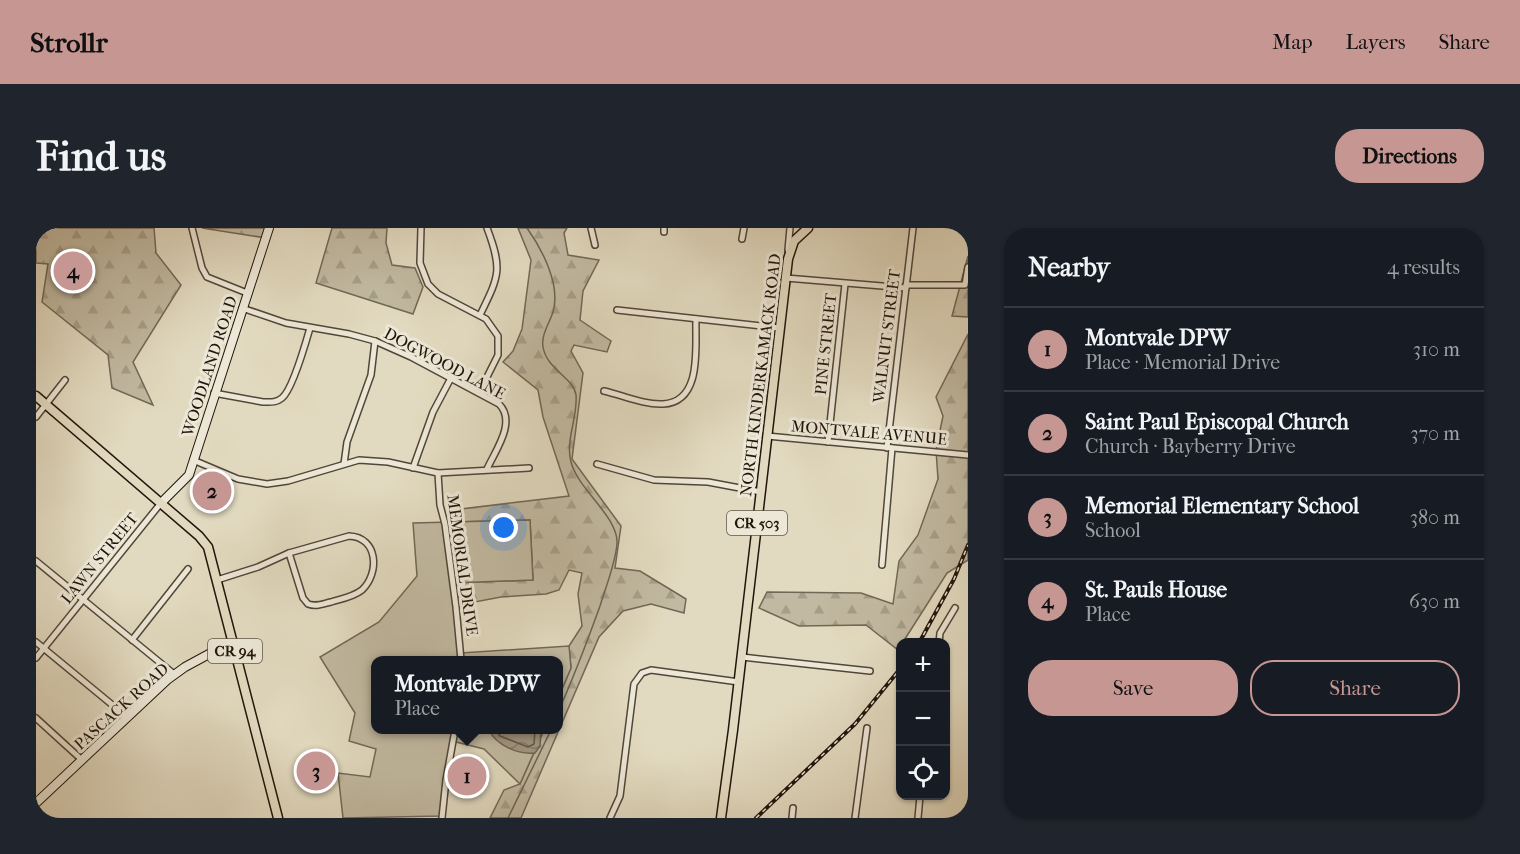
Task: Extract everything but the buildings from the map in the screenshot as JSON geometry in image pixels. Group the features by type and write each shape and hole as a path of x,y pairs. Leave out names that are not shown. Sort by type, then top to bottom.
{"main road":[{"name":"NORTH KINDERKAMACK ROAD","path":"721,818 788,259 791,247 803,229"},
{"name":"CR 94","path":"36,396 204,541 211,554 278,818"}],"street":[{"path":"192,228 202,268 207,277 247,292"},
{"name":"WOODLAND ROAD","path":"161,503 189,475 269,228"},
{"path":"421,228 420,263 428,284 438,294 486,319 495,329 499,349 496,360 479,393"},
{"path":"480,315 495,283 498,267 496,252 487,228"},
{"path":"591,228 595,245"},
{"path":"742,239 744,228"},
{"path":"788,259 790,228"},
{"name":"WALNUT STREET","path":"882,565 890,448 913,228"},
{"path":"786,278 906,287 965,285 968,267"},
{"name":"PINE STREET","path":"828,442 845,284"},
{"name":"DOGWOOD LANE","path":"242,308 286,323 342,332 375,341 403,353 500,404 507,417 506,426 488,469"},
{"path":"617,310 780,328"},
{"path":"604,391 661,404 682,396 693,379 696,319"},
{"path":"214,393 263,402 280,399 285,395 299,364 310,328"},
{"path":"344,464 347,442 370,375 375,341"},
{"path":"413,468 433,412 451,378"},
{"path":"36,417 65,380"},
{"name":"MONTVALE AVENUE","path":"767,436 968,455"},
{"path":"193,460 238,479 267,484 288,482 359,460 376,460 438,473 530,468"},
{"path":"597,464 654,480 708,483 761,492"},
{"name":"MEMORIAL DRIVE","path":"438,473 440,505 445,524 461,656"},
{"name":"LAWN STREET","path":"36,658 161,503"},
{"path":"217,580 258,567 289,553 313,545 354,536 369,544 374,560 368,583 359,592 315,606 305,602 289,553"},
{"path":"36,561 174,674"},
{"path":"132,640 188,569"},
{"path":"939,638 940,633 955,608"},
{"name":"PASCACK ROAD","path":"36,803 174,674 233,641"},
{"path":"36,642 127,717"},
{"path":"742,657 870,671"},
{"path":"610,818 620,796 634,684 638,676 651,670 739,682"},
{"path":"36,718 82,760"},
{"path":"855,818 867,728"},
{"path":"441,818 454,734"},
{"path":"918,818 920,800"},
{"path":"792,818 793,808"}],"green space":[{"path":"36,228 154,228 156,253 181,285 133,362 153,405 112,388 108,355 42,302 48,264 36,263"},
{"path":"202,228 270,228 266,238"},
{"path":"332,228 387,228 386,243 392,265 415,268 423,287 413,314 316,283"},
{"path":"518,228 567,228 564,233 568,255 599,260 583,291 580,320 611,341 607,352 574,345 571,351 583,373 572,459 621,526 615,568 640,571 686,599 684,613 651,604 623,611 599,637 563,721 563,687 571,668 569,646 582,626 578,594 582,573 569,570 559,590 546,594 501,597 459,605 454,583 533,580 530,520 455,522 453,510 569,496 543,417 538,390 503,362 513,351 522,329 531,260"},
{"path":"968,256 968,317 952,316"},
{"path":"968,334 968,560 947,573 906,638 896,638 896,648 866,625 799,626 759,608 767,592 861,593 893,604 899,561 918,535 938,479 936,450 943,416 936,397"},
{"path":"530,520 533,580 454,583 461,653 569,646 571,668 563,687 563,656 371,656 371,734 542,734 520,784 484,749 452,741 442,816 343,818 338,773 370,777 376,749 349,741 355,713 320,657 379,622 417,576 413,523"},
{"path":"542,734 557,734 521,818 490,818 504,790 520,784"}],"water":[{"path":"541,734 540,746 535,753 515,751 492,735"}],"waterway":[{"path":"527,228 539,246 549,268 554,290 553,312 544,334 545,355 571,384 576,395 570,437 571,462 581,483 612,524 617,544 600,606 563,700"},
{"path":"508,818 549,734"}],"railway":[{"path":"922,638 954,579 968,545"},
{"path":"756,818 855,724 896,674"}],"place":[{"name":"St. Pauls House","path":"73,271"},
{"name":"Saint Paul Episcopal Church","path":"212,491"},
{"name":"Memorial Elementary School","path":"316,771"},
{"name":"Montvale DPW","path":"467,776"}]}
